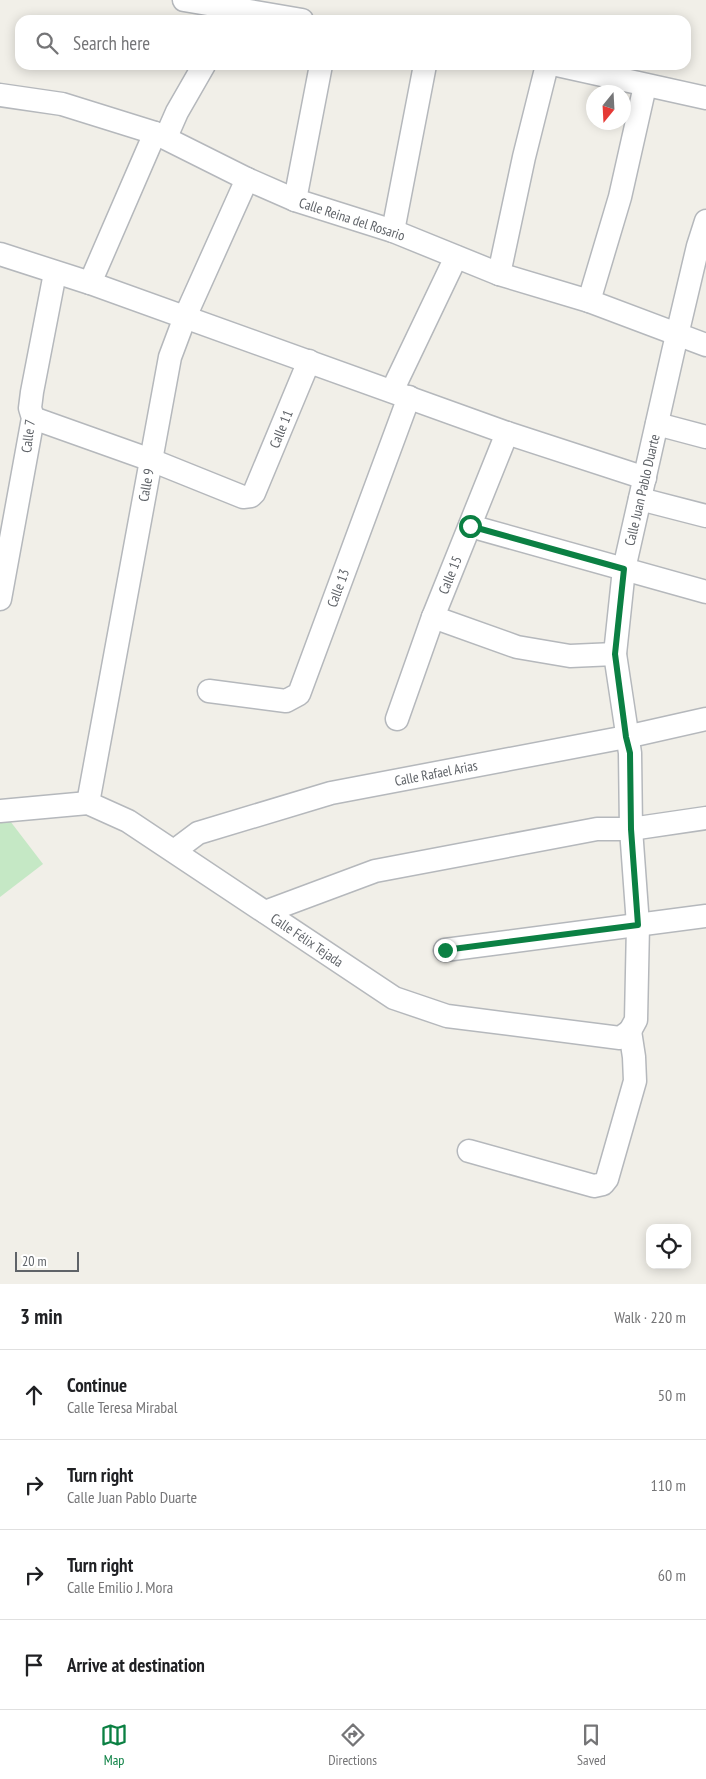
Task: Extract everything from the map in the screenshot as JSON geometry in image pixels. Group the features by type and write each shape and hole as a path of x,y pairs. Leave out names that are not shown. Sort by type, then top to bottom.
{"street":[{"path":"184,0 226,14 239,15"},
{"path":"90,283 161,135 177,112 201,70"},
{"path":"295,200 320,70"},
{"path":"393,231 424,70"},
{"path":"499,274 524,156 546,70"},
{"path":"578,70 706,98"},
{"path":"589,301 620,197 645,86"},
{"name":"Calle Reina del Rosario","path":"0,95 62,104 161,135 247,179 295,200 393,231 499,274 589,301 706,346"},
{"name":"Calle 9","path":"88,803 170,357 185,317 247,179"},
{"name":"Calle Juan Pablo Duarte","path":"630,1031 636,1020 638,925 631,829 630,753 626,737 615,654 624,569 677,336 702,247 706,221"},
{"path":"0,254 54,273 90,283 507,433 706,516"},
{"name":"Calle 13","path":"209,691 286,700 294,698 298,694 401,394 456,257"},
{"name":"Calle 7","path":"0,599 33,418 30,408 32,392 54,273"},
{"name":"Calle 11","path":"151,460 242,496 251,496 254,493 309,361"},
{"path":"33,418 151,460"},
{"path":"657,424 706,437"},
{"name":"Calle 15","path":"398,719 433,617 507,433"},
{"path":"470,526 706,592"},
{"path":"433,617 517,646 570,656 615,654"},
{"name":"Calle Rafael Arias","path":"174,851 198,834 330,793 626,737 706,719"},
{"name":"Calle Félix Tejada","path":"0,811 88,803 128,821 394,998 447,1016 620,1038 630,1031"},
{"path":"265,912 375,871 597,829 631,829 706,818"},
{"path":"445,950 706,916"},
{"path":"469,1151 594,1186 603,1184 607,1179 635,1081 630,1031"}],"green space":[{"path":"7,817 43,864 0,897 0,823"}],"route":[{"path":"445,950 638,925 631,829 630,753 626,737 615,654 624,569 470,526"}]}
